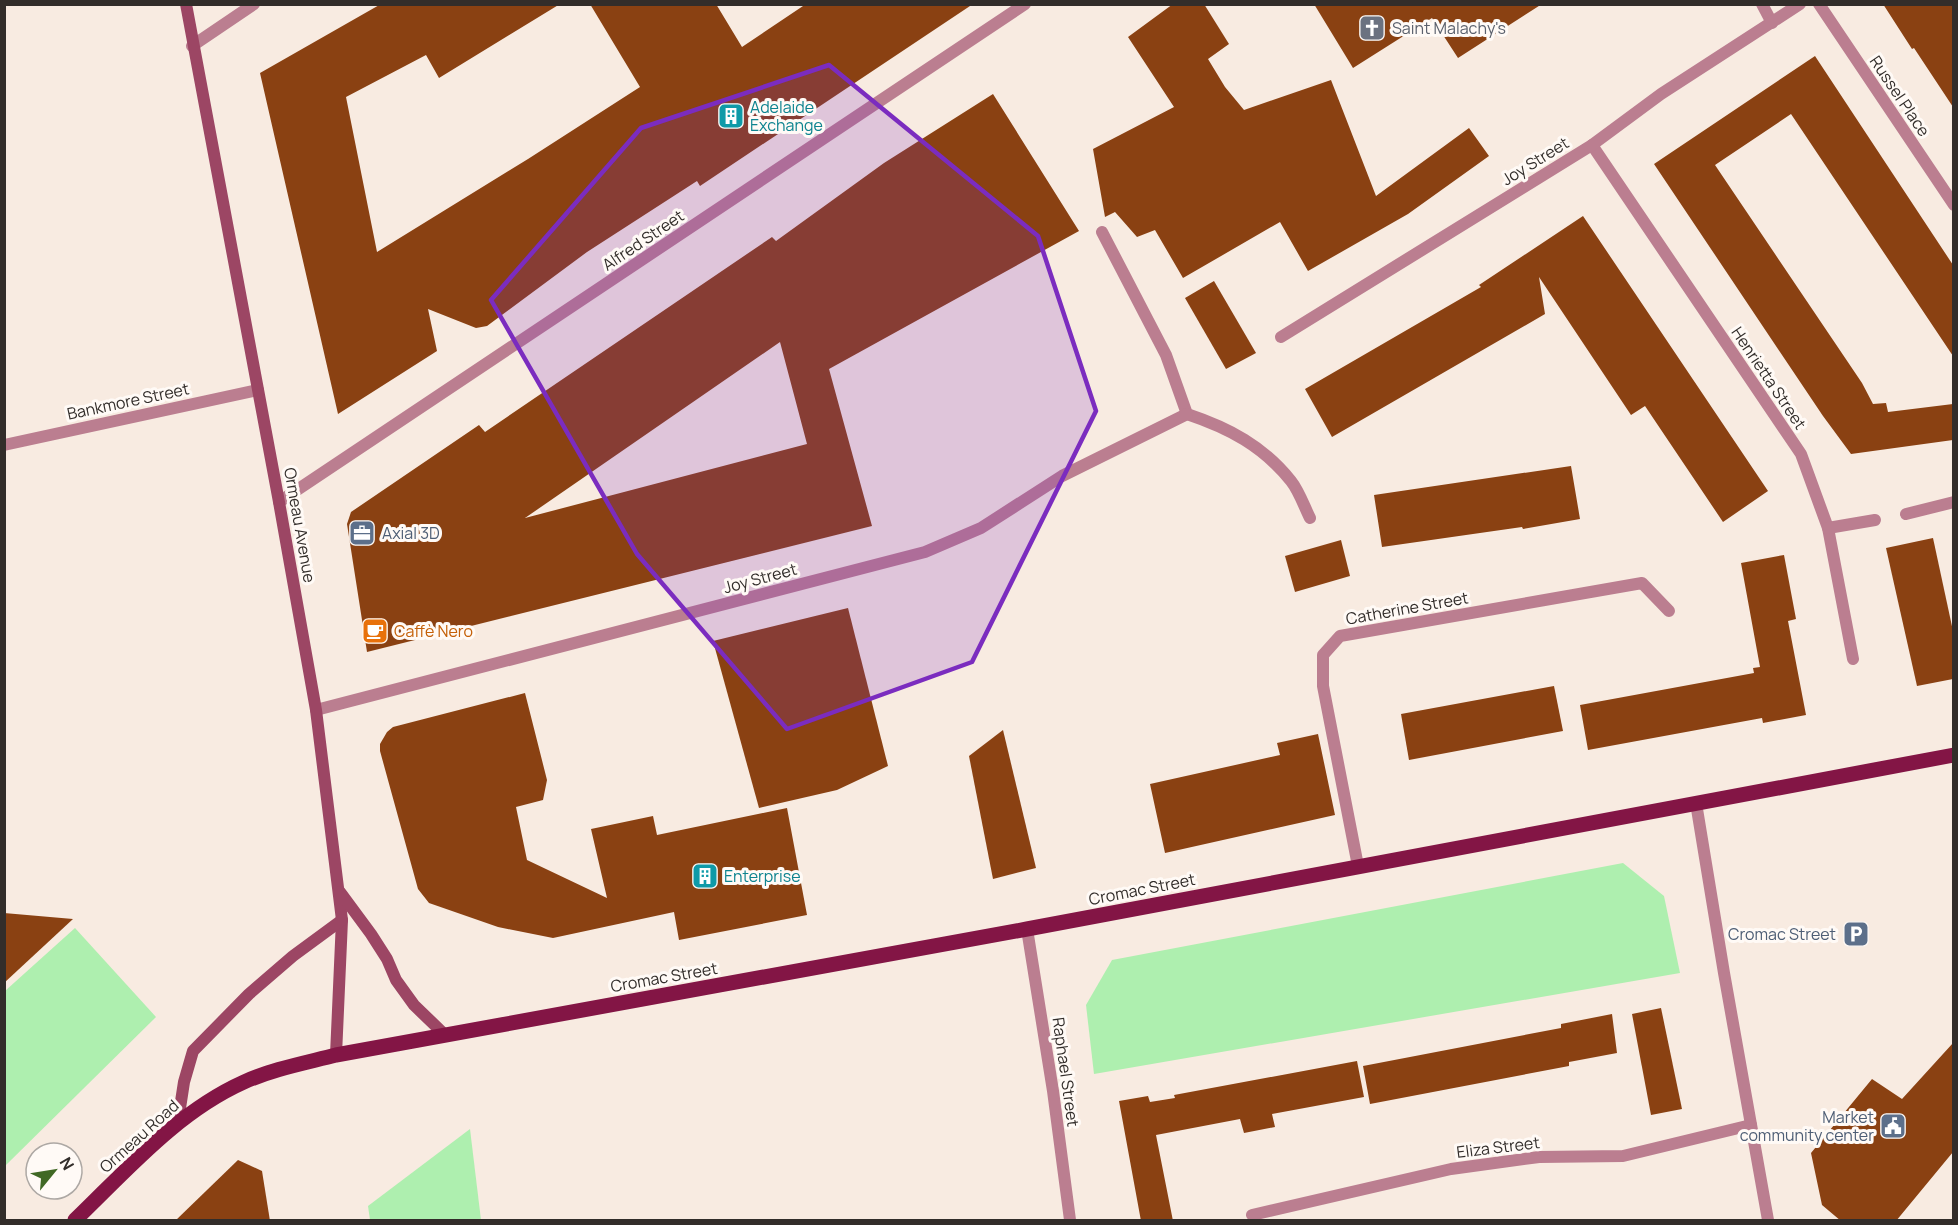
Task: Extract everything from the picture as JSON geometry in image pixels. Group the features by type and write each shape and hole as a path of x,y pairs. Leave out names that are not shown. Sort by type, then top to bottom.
{"main road":[{"name":"Cromac Street","path":"336,1055 1028,929 1953,755"},
{"name":"Ormeau Road","path":"75,1221 178,1121 217,1096 265,1073 336,1055"}],"street":[{"name":"Ormeau Avenue","path":"186,4 316,710 342,920 336,1055"},
{"path":"192,46 254,4"},
{"name":"Alfred Street","path":"279,502 1025,4"},
{"path":"1762,4 1772,22"},
{"name":"Joy Street","path":"1281,337 1592,146 1661,94 1800,4"},
{"name":"Russel Place","path":"1819,4 1953,205"},
{"name":"Henrietta Street","path":"1592,146 1801,454 1828,528 1853,659"},
{"path":"1102,231 1166,355 1187,414 1215,423 1264,451 1292,483 1310,518"},
{"name":"Bankmore Street","path":"4,444 258,390"},
{"name":"Joy Street","path":"316,710 925,552 981,528 1062,476 1187,414"},
{"path":"1906,514 1953,502"},
{"path":"1828,528 1875,520"},
{"name":"Catherine Street","path":"1358,866 1323,686 1323,656 1340,636 1642,583 1670,611"},
{"path":"1696,803 1768,1221"},
{"path":"339,891 371,934 387,959 396,980 414,1005 445,1035"},
{"path":"178,1121 184,1082 193,1051 249,994 293,956 342,920"},
{"name":"Raphael Street","path":"1028,929 1070,1221"},
{"name":"Eliza Street","path":"1252,1215 1451,1169 1539,1156 1623,1156 1751,1125"}],"highlighted area":[{"path":"829,65 1038,236 1096,411 972,662 787,729 637,554 491,300 641,128"}],"green space":[{"path":"1623,863 1664,896 1680,973 1094,1074 1086,1005 1112,960"},
{"path":"75,928 156,1017 30,1141 24,1141 24,1147 5,1166 5,991"},
{"path":"470,1129 481,1220 370,1220 368,1206"}],"building":[{"path":"381,4 560,4 439,78 426,55 346,97 377,252 640,87 590,4 716,4 742,47 806,4 973,4 700,186 697,181 587,252 487,326 476,328 428,309 437,351 338,414 260,73"},
{"path":"1173,4 1204,4 1229,44 1208,59 1225,87 1244,110 1331,80 1376,196 1469,128 1489,156 1408,214 1308,271 1280,222 1183,278 1155,230 1137,237 1115,212 1105,217 1093,149 1174,107 1128,37"},
{"name":"Saint Malachy's","path":"1314,4 1542,4 1458,58 1432,18 1353,68"},
{"path":"1883,4 1953,4 1953,107 1914,48 1912,49"},
{"path":"1815,56 1953,265 1953,356 1791,114 1715,165 1862,383 1873,404 1886,403 1888,412 1953,404 1953,440 1851,454 1823,416 1654,164"},
{"path":"993,94 1079,231 829,369 872,526 367,652 347,524 351,512 479,425 485,432 772,237 776,241 884,163","holes":["780,342 807,444 525,518"]},
{"path":"1583,216 1768,491 1723,522 1645,406 1631,415 1539,277 1545,314 1332,437 1305,389 1481,287 1479,285"},
{"path":"1214,281 1256,353 1226,369 1185,298"},
{"path":"1571,466 1580,519 1523,529 1522,527 1382,547 1374,495"},
{"path":"1933,538 1953,631 1953,679 1917,686 1886,548"},
{"path":"1341,540 1350,576 1295,592 1285,556"},
{"path":"1784,555 1796,619 1788,621 1806,715 1763,723 1762,718 1588,750 1580,705 1754,673 1753,668 1760,667 1741,563"},
{"path":"848,608 888,766 837,790 759,808 713,641"},
{"path":"1554,686 1563,731 1409,760 1401,714"},
{"path":"525,693 547,780 543,800 516,807 527,860 607,898 591,829 653,816 657,835 787,808 807,915 679,940 674,912 553,938 498,927 429,903 418,889 380,744 393,727"},
{"path":"1003,730 1036,868 993,879 969,756"},
{"path":"1318,734 1335,815 1165,853 1150,784 1280,755 1277,743"},
{"path":"4,913 73,919 4,983"},
{"path":"1661,1008 1682,1109 1651,1115 1632,1014"},
{"path":"1612,1014 1617,1053 1569,1062 1569,1066 1370,1104 1363,1066 1561,1028 1561,1024"},
{"name":"Market community center","path":"1953,1043 1953,1152 1896,1221 1841,1221 1822,1205 1811,1153 1872,1079 1902,1099"},
{"path":"1357,1061 1364,1097 1272,1114 1275,1127 1244,1133 1240,1119 1156,1135 1173,1221 1141,1221 1119,1101 1148,1096 1150,1102 1175,1098 1174,1095"},
{"path":"238,1160 262,1171 270,1221 175,1221"}],"place":[{"name":"Saint Malachy's","path":"1372,28"},
{"name":"Adelaide Exchange","path":"731,116"},
{"name":"Axial 3D","path":"362,533"},
{"name":"Caffè Nero","path":"375,631"},
{"name":"Enterprise","path":"705,876"},
{"name":"Cromac Street","path":"1856,934"},
{"name":"Market community center","path":"1893,1126"}]}
